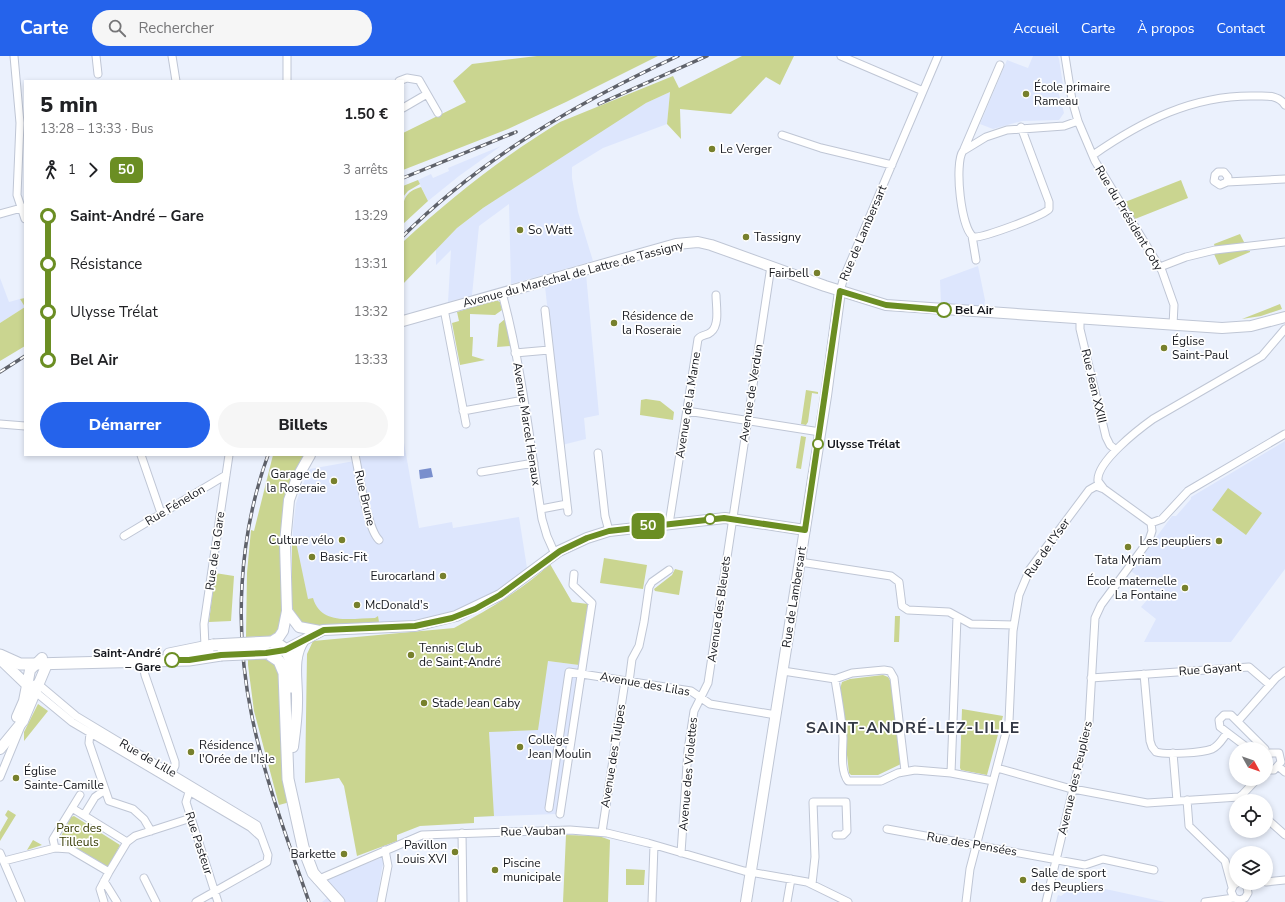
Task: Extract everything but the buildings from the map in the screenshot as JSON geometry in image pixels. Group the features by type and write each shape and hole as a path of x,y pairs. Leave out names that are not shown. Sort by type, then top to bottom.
{"main road":[{"name":"Avenue du Maréchal de Lattre de Tassigny","path":"404,321 684,242 706,243 840,291 886,305 1080,319 1236,328 1285,317"},
{"name":"Rue de Lambersart","path":"746,902 752,873 805,530 840,291"},
{"path":"309,456 297,478 287,512 285,543 287,611 289,623 285,650 284,673 289,786 308,864 317,880 339,902"},
{"path":"287,611 299,627 320,631 415,626 456,616 475,609 500,595 555,554 583,539 609,531 718,518 805,530"},
{"path":"144,659 209,646 271,642 277,639 283,631 287,611"},
{"path":"0,655 21,664 38,661 144,659 189,660 221,655 266,653 285,650 320,631"},
{"path":"293,746 297,703 296,660 298,650 306,639"},
{"path":"271,642 285,650 290,658 292,666 293,746 297,814"},
{"path":"0,651 18,658 38,661"},
{"path":"266,653 279,661 284,673"},
{"path":"0,659 27,685"},
{"path":"0,742 18,715 24,701 30,670 38,661"},
{"path":"0,749 23,721 37,688 38,661"}],"street":[{"path":"0,214 23,208 17,195 23,123 14,56"},
{"path":"96,56 98,74"},
{"path":"172,56 176,80"},
{"path":"287,56 287,80"},
{"path":"840,56 923,90"},
{"name":"Rue de Lambersart","path":"840,291 844,277 938,56"},
{"name":"Rue du Président Coty","path":"1065,56 1078,121 1093,155 1160,267 1174,304 1173,325"},
{"path":"976,260 972,236 967,229 960,187 959,164 963,151 1000,65"},
{"path":"402,80 407,78 417,79 438,113"},
{"path":"404,107 427,94"},
{"path":"1093,155 1135,128 1174,110 1212,100 1243,96 1271,96 1279,99 1285,105"},
{"path":"963,151 996,133 1021,127 1064,126 1078,121"},
{"path":"972,236 982,237 1048,211 1049,202 1021,127"},
{"path":"782,135 821,148 892,165"},
{"path":"1227,182 1285,179"},
{"path":"1160,267 1186,257 1215,250 1285,242"},
{"name":"Avenue de Verdun","path":"732,519 771,266"},
{"name":"Avenue Marcel Henaux","path":"502,293 510,321 541,509 547,536 555,554"},
{"name":"Avenue de la Marne","path":"668,524 698,339 701,336 710,333 716,323 716,295"},
{"path":"444,309 466,424"},
{"path":"545,310 568,512"},
{"name":"Rue Jean XXIII","path":"1080,319 1080,329 1106,437 1110,445 1116,450"},
{"path":"1285,329 1262,356 1154,419 1116,450 1098,478 1104,489 1151,523 1162,519 1188,491 1285,434"},
{"path":"515,353 549,350"},
{"path":"463,411 524,400"},
{"path":"687,411 820,432"},
{"path":"0,424 24,426"},
{"path":"598,453 609,531"},
{"path":"141,456 161,513"},
{"name":"Rue de la Gare","path":"209,646 204,624 229,456"},
{"name":"Rue Brune","path":"355,456 374,533 379,540"},
{"path":"482,472 534,463"},
{"name":"Rue Fénelon","path":"124,536 226,475"},
{"name":"Rue de l'Yser","path":"966,902 969,874 1010,716 1014,625 1019,595 1030,569 1089,490 1096,486 1104,489"},
{"path":"541,509 567,504"},
{"name":"Avenue des Bleuets","path":"700,697 708,683 732,519"},
{"name":"Avenue des Peupliers","path":"1046,902 1089,722 1093,625 1097,612 1149,540 1152,531 1151,523"},
{"path":"800,562 891,576 899,582 902,602 905,609 912,611 946,612 971,624 1014,625"},
{"name":"Avenue des Tulipes","path":"602,832 627,681 632,659 638,646 645,618 649,587 652,582 669,570"},
{"path":"560,814 592,603 572,585 574,574"},
{"path":"951,774 957,617"},
{"path":"144,659 153,694 175,762 170,776"},
{"name":"Rue Gayant","path":"1091,678 1249,667 1270,685"},
{"path":"783,671 835,679 848,674 876,670 886,670 892,674 894,678 905,771"},
{"path":"1238,721 1280,674 1285,671"},
{"path":"548,808 568,672 581,674"},
{"name":"Avenue des Lilas","path":"581,674 691,691 710,704 776,714"},
{"path":"1144,674 1150,744 1156,752 1173,753 1212,749 1227,733"},
{"path":"835,679 846,779 849,782 880,781 905,771 915,770 993,781"},
{"path":"27,685 37,688"},
{"name":"Rue de Lille","path":"37,688 61,714 90,733 170,776 193,785 254,823 261,831 262,839 268,855 267,862 214,892"},
{"name":"Rue de Lille","path":"37,688 76,716 170,776 189,792 254,830 262,839"},
{"name":"Avenue des Violettes","path":"682,853 689,745 694,711 700,697"},
{"path":"1239,742 1218,725 1219,720 1224,715 1229,714 1238,721 1257,742"},
{"path":"0,777 23,721"},
{"path":"90,733 89,743 109,801 133,809 144,819 151,831"},
{"path":"1273,752 1279,753 1285,747"},
{"path":"1173,753 1177,801"},
{"path":"1273,770 1281,762 1279,753"},
{"path":"1278,766 1285,772"},
{"path":"997,768 1073,789 1147,803 1229,797"},
{"name":"Rue Pasteur","path":"193,785 186,802 218,902"},
{"path":"1243,794 1250,786"},
{"path":"84,815 95,797 105,790"},
{"path":"55,848 53,839 80,795"},
{"path":"1187,800 1189,826 1225,861 1229,871"},
{"path":"812,884 815,854 813,802 846,802 847,831 843,835 836,835"},
{"path":"72,808 127,842"},
{"path":"104,902 100,889 108,872 127,842 132,837 191,818"},
{"path":"1273,824 1285,835"},
{"name":"Rue Vauban","path":"317,880 385,850 422,836 462,833 563,830 602,832 654,844 752,873 812,884 848,902"},
{"name":"Rue des Pensées","path":"887,830 1085,865 1103,859 1154,870"},
{"path":"462,833 463,902"},
{"path":"652,902 654,844"},
{"path":"4,861 55,848 70,849 108,872"},
{"path":"381,902 388,866 385,850"},
{"path":"0,852 21,902"},
{"path":"144,878 156,902"},
{"path":"786,902 791,879"},
{"path":"1273,881 1285,880"},
{"path":"104,881 117,902"},
{"path":"1232,890 1234,898"},
{"path":"1205,902 1234,898 1246,900 1248,890"},
{"path":"196,902 214,892"}],"shaded area":[{"name":"École primaire Rameau","path":"1033,56 1058,56 1063,85 1058,91 1064,113 1059,120 1022,121 993,129 980,124 1007,60 1028,68"},
{"path":"670,92 667,124 603,148 572,167 572,178 578,212 593,261 511,284 509,204 479,226 472,295 448,302 451,250 436,265 436,249 457,228 483,208 559,157 646,103"},
{"path":"501,146 459,176 428,201 418,180 431,174 433,178 449,171 448,168"},
{"path":"978,266 985,300 984,307 941,304 940,280"},
{"path":"586,274 599,415 584,418 586,439 562,445 545,286"},
{"path":"0,278 9,302 20,299 24,308 0,323"},
{"name":"Les peupliers","path":"1285,441 1285,569 1231,642 1144,642 1156,619 1141,607 1153,593 1148,584 1131,571 1172,516 1176,516 1191,499 1191,497"},
{"path":"404,443 419,528 452,522 453,528 519,517 527,568 505,586 467,606 443,615 407,621 308,626 292,605 293,527 296,503 310,469 360,460 360,456 404,456"},
{"name":"Collège Jean Moulin","path":"548,661 579,665 556,814 474,817 472,680"},
{"path":"386,856 382,868 377,902 322,902 335,892 324,880"},
{"path":"1078,883 1165,902 1056,902 1058,895 1061,896"}],"green space":[{"path":"537,56 658,56 508,129 404,170 404,133 466,102 453,81 472,64"},
{"path":"742,56 794,56 780,85 766,77 731,114 680,109 681,139 667,124 670,92 646,103 483,208 457,228 404,283 404,241 460,193 499,163 560,122 673,76 679,88"},
{"path":"418,180 420,184 408,191 404,196 404,186"},
{"path":"1181,180 1188,198 1135,219 1125,202"},
{"path":"421,187 428,201 404,223 404,201 409,193"},
{"path":"1240,234 1245,244 1215,247 1214,244"},
{"path":"1231,251 1250,252 1219,265 1214,254"},
{"path":"24,298 24,305 20,299"},
{"path":"496,300 500,302 502,310 495,315 470,314 470,337 473,337 472,356 485,360 460,365 452,323 459,321 457,312"},
{"path":"1280,304 1282,309 1261,316 1242,319"},
{"path":"24,308 24,347 0,361 0,323"},
{"path":"505,319 511,346 497,347 499,324"},
{"path":"806,390 818,392 818,394 812,393 808,422 806,425 801,424"},
{"path":"646,399 660,401 674,412 673,420 640,415 641,400"},
{"path":"801,436 806,437 801,469 796,468"},
{"path":"273,456 304,456 291,480 285,498 282,531 280,630 270,636 246,637 247,573 251,530 254,531"},
{"path":"1228,488 1262,513 1246,535 1212,510"},
{"path":"295,537 308,599 313,598 317,607 330,617 347,619 375,618 378,616 379,622 308,626 302,623 294,612 292,605 292,538"},
{"path":"604,558 647,565 643,589 600,583"},
{"name":"Stade Jean Caby","path":"550,564 572,602 588,604 579,665 548,661 538,730 489,732 494,816 474,817 474,823 420,826 397,835 397,841 357,856 344,786 339,778 305,783 307,654 313,641 454,628 517,591"},
{"path":"675,569 683,571 679,595 655,591 654,589 672,575"},
{"path":"215,573 234,576 231,621 209,622"},
{"path":"895,616 900,616 899,642 894,642"},
{"path":"267,658 276,665 280,673 290,802 279,805 254,711 248,665 248,659"},
{"path":"883,675 888,677 891,682 901,764 878,775 851,775 849,773 846,746 847,740 840,689 842,682 850,679"},
{"path":"38,704 48,711 24,741 24,732"},
{"path":"962,709 1003,716 987,775 961,770 960,768"},
{"path":"8,810 16,815 0,841 0,832 8,818 5,815"},
{"name":"Parc des Tilleuls","path":"74,816 120,845 109,866 106,866 60,838 71,817"},
{"path":"566,835 599,836 610,840 608,902 563,902"},
{"path":"33,840 42,845 27,850"},
{"path":"626,869 645,870 644,885 626,885"}],"water":[{"path":"431,468 433,477 420,479 419,470"}],"railway":[{"path":"404,235 465,181 533,134 604,93 678,56"},
{"path":"599,104 707,56"},
{"path":"404,178 516,132"},
{"path":"0,372 24,357"},
{"path":"268,456 250,519 245,552 241,618 246,684 263,764 309,902"}],"bus line":[{"name":"50","path":"172,660 189,660 210,656 266,653 285,650 324,630 415,626 452,618 475,609 500,595 538,565 560,551 587,538 609,531 624,528 724,518 805,530 826,396 840,291 872,302 886,305 944,310"}],"place":[{"name":"École primaire Rameau","path":"1026,94"},
{"name":"Le Verger","path":"712,149"},
{"name":"So Watt","path":"520,230"},
{"name":"Tassigny","path":"746,237"},
{"name":"Fairbell","path":"817,273"},
{"name":"Bel Air","path":"944,310"},
{"name":"Résidence de la Roseraie","path":"614,323"},
{"name":"Église Saint-Paul","path":"1164,348"},
{"name":"Ulysse Trélat","path":"818,444"},
{"name":"Garage de la Roseraie","path":"334,481"},
{"name":"Culture vélo","path":"342,540"},
{"name":"Les peupliers","path":"1219,541"},
{"name":"Tata Myriam","path":"1128,547"},
{"name":"Basic-Fit","path":"312,557"},
{"name":"Eurocarland","path":"443,576"},
{"name":"École maternelle La Fontaine","path":"1185,588"},
{"name":"McDonald's","path":"357,605"},
{"name":"Tennis Club de Saint-André","path":"411,655"},
{"name":"Saint-André – Gare","path":"172,660"},
{"name":"Stade Jean Caby","path":"424,703"},
{"name":"Collège Jean Moulin","path":"520,747"},
{"name":"Résidence l'Orée de l'Isle","path":"191,752"},
{"name":"Église Sainte-Camille","path":"16,778"},
{"name":"Pavillon Louis XVI","path":"455,852"},
{"name":"Barkette","path":"344,854"},
{"name":"Piscine municipale","path":"495,870"},
{"name":"Salle de sport des Peupliers","path":"1023,880"}],"district":[{"name":"SAINT-ANDRÉ-LEZ-LILLE","path":"913,727"}]}
